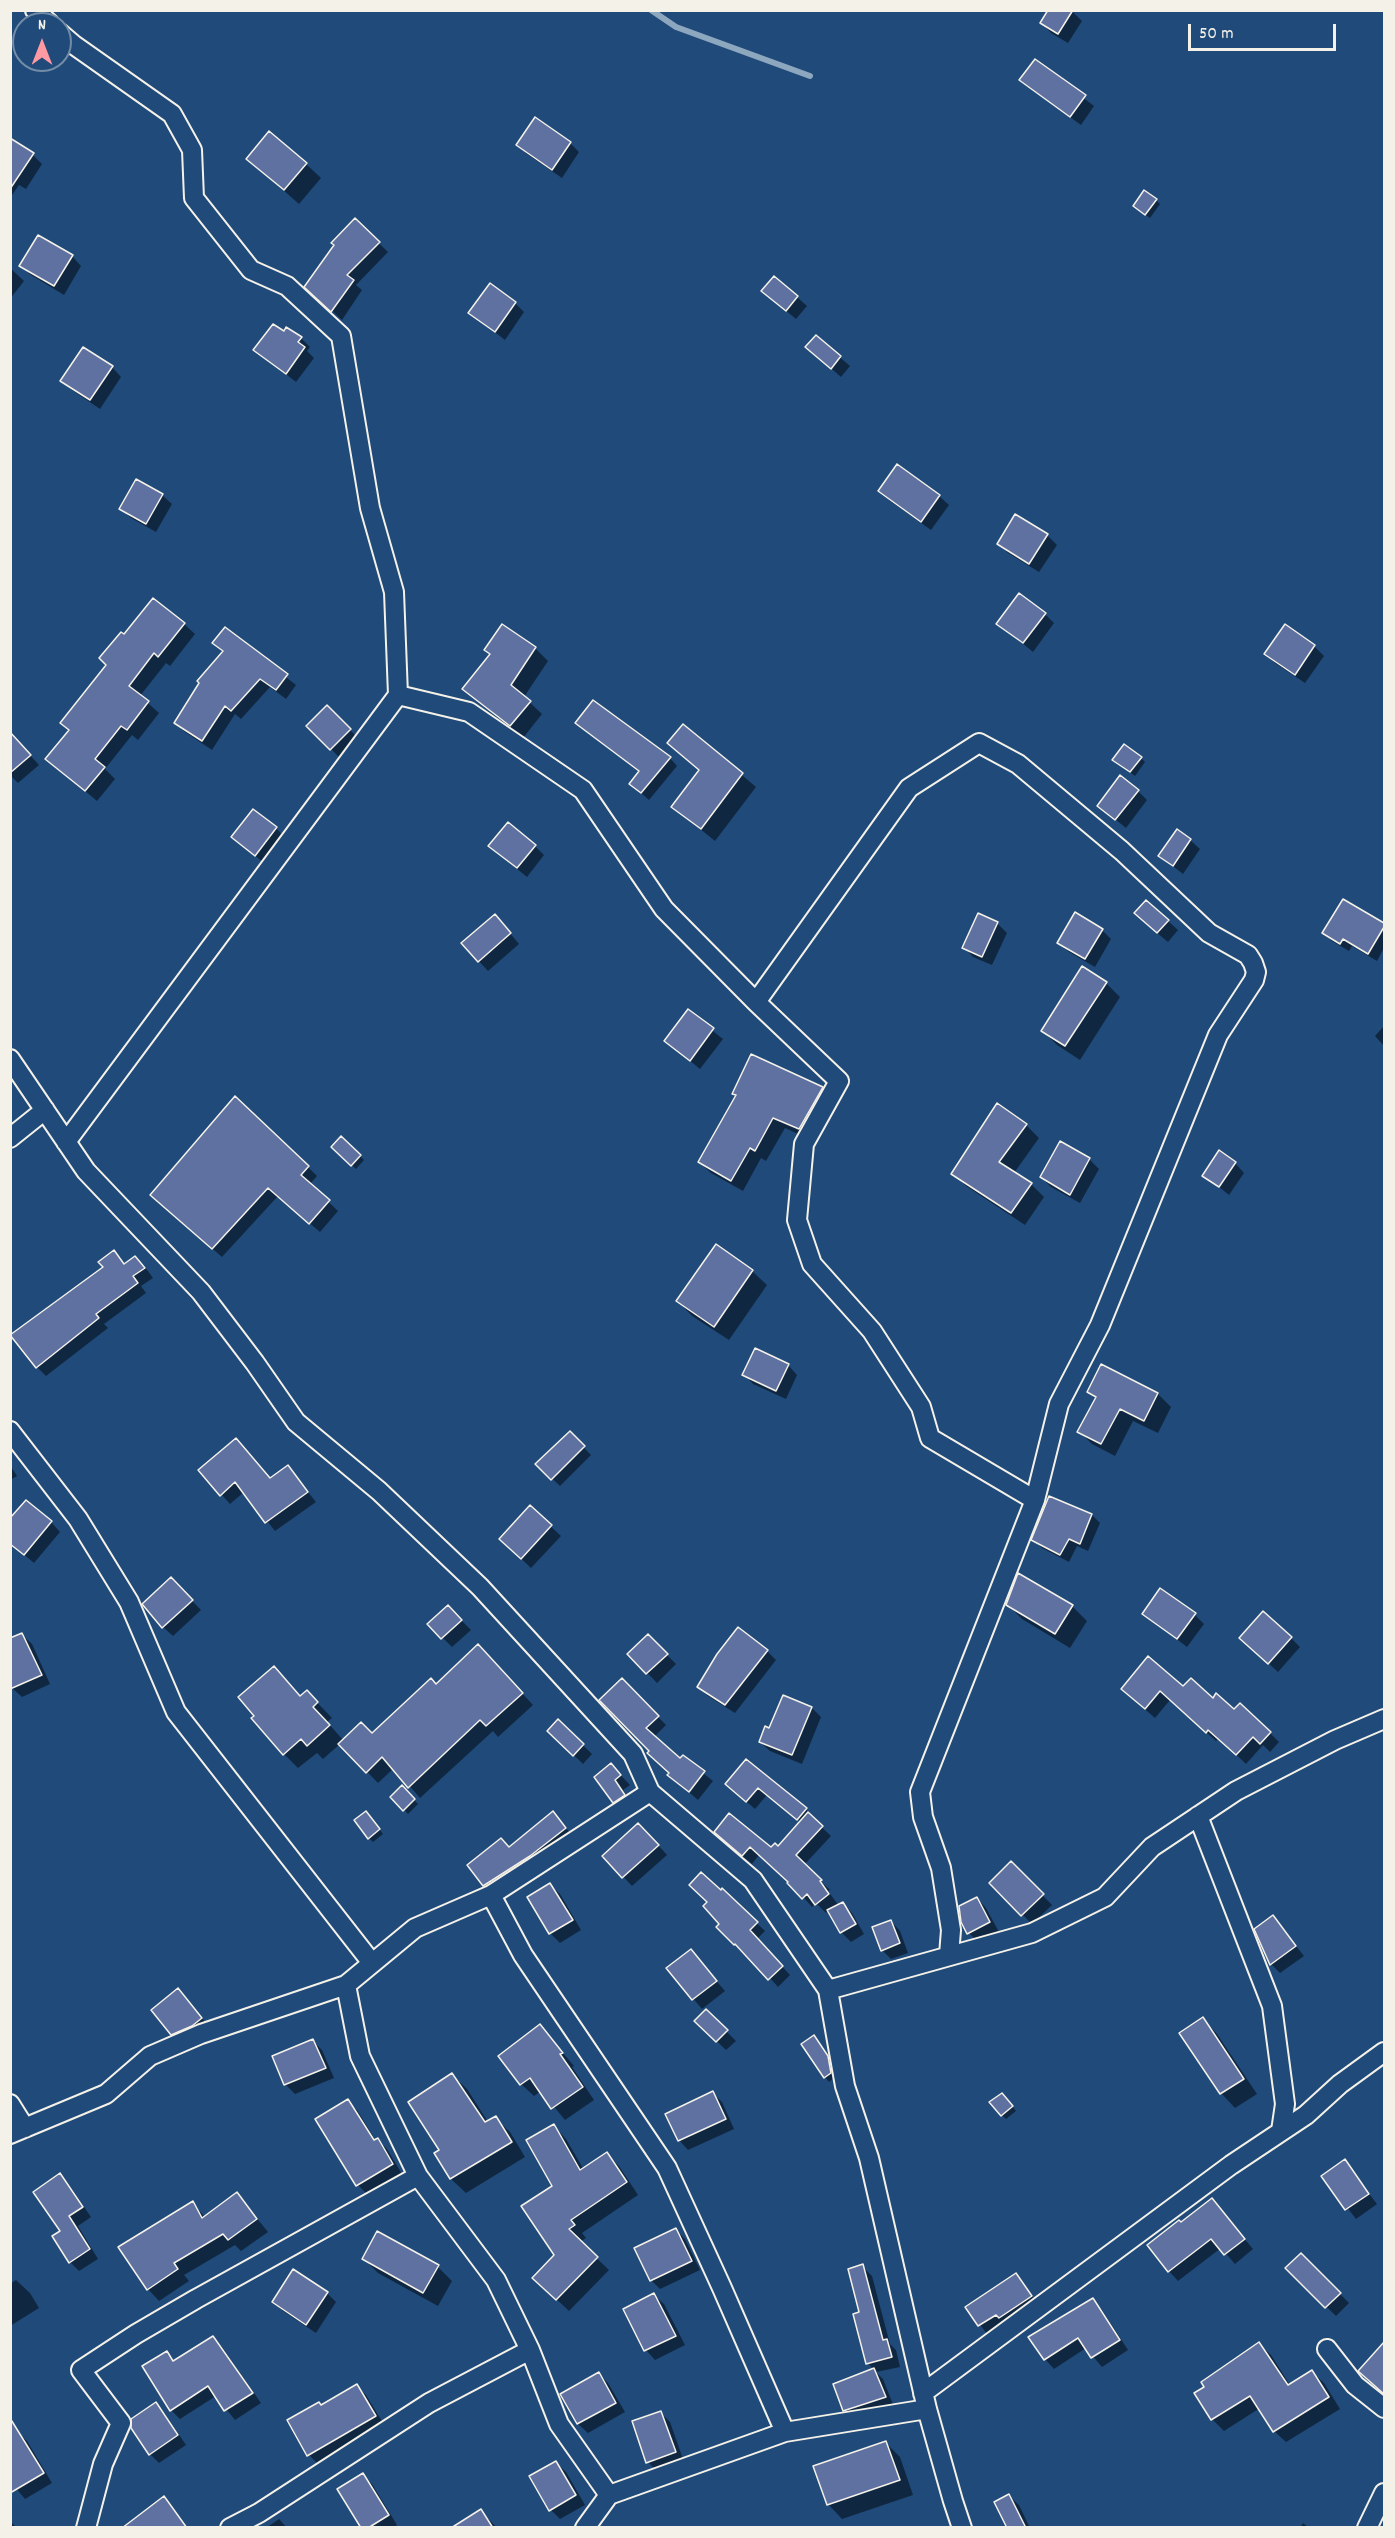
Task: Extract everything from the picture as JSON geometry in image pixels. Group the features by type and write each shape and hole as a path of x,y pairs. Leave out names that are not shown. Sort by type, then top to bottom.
{"street":[{"path":"66,1142 398,695 394,592 369,508 341,336 287,286 251,270 194,198 192,150 172,114 72,43"},
{"path":"398,695 469,712 583,790 664,909 756,1002 839,1081 804,1144 797,1220 812,1264 872,1331 921,1407 930,1438 1035,1500"},
{"path":"756,1002 909,788 979,742 1018,764 1122,851 1209,933 1248,955 1256,972 1254,980 1218,1035 1100,1325 1059,1404 1035,1500 920,1792 923,1817 941,1868 951,1930 949,1955"},
{"path":"10,1059 86,1171 201,1292 296,1422 379,1491 480,1587 633,1754 650,1792 753,1880 828,1990 845,2086 868,2158 925,2401 962,2528"},
{"path":"10,1138 45,1110"},
{"path":"10,1431 78,1519 129,1602 177,1712 372,1964"},
{"path":"828,1990 1032,1933 1105,1897 1152,1847 1236,1791 1335,1740 1384,1719"},
{"path":"10,2104 18,2131 106,2094 150,2056 201,2034 346,1985 415,1928 491,1895 650,1792"},
{"path":"1198,1816 1272,2006 1285,2104 1281,2131"},
{"path":"491,1895 523,1955 667,2168 785,2432"},
{"path":"346,1985 360,2056 418,2175 496,2280 530,2350 559,2424 609,2495"},
{"path":"585,2528 609,2495 785,2432 925,2401 1231,2165 1306,2115 1340,2084 1384,2052"},
{"path":"86,2528 103,2464 121,2423 81,2370 196,2299 418,2175"},
{"path":"1327,2349 1355,2385 1384,2408"},
{"path":"230,2528 259,2513 429,2403 530,2350"},
{"path":"1367,2528 1384,2493"}],"building":[{"path":"1048,10 1073,10 1058,34 1040,23"},
{"path":"1035,59 1086,95 1070,117 1019,80"},
{"path":"535,117 571,142 552,170 516,145"},
{"path":"269,131 307,163 284,190 246,159"},
{"path":"10,138 34,153 10,189"},
{"path":"1144,190 1157,199 1145,215 1133,206"},
{"path":"355,218 380,242 347,275 354,280 331,312 304,287 334,245 331,243"},
{"path":"38,235 73,255 54,286 19,266"},
{"path":"774,276 798,296 786,311 761,291"},
{"path":"490,283 516,302 495,332 468,313"},
{"path":"273,324 284,331 286,327 302,337 298,342 305,347 286,374 253,350"},
{"path":"816,335 841,356 831,369 805,347"},
{"path":"83,347 113,366 90,400 60,381"},
{"path":"897,464 940,495 921,522 878,491"},
{"path":"136,479 163,494 146,524 119,509"},
{"path":"1015,514 1048,534 1029,564 997,544"},
{"path":"1019,593 1046,613 1023,643 996,624"},
{"path":"153,598 185,623 158,657 154,653 129,686 149,701 127,730 121,726 95,759 105,767 85,791 45,759 69,730 60,723 106,665 99,658 121,632 124,634"},
{"path":"502,624 536,647 511,685 531,701 510,726 462,689 490,654 484,650"},
{"path":"1285,624 1315,645 1295,675 1264,654"},
{"path":"225,627 288,674 276,690 260,679 231,711 225,706 202,741 174,723 199,683 197,681 223,651 212,643"},
{"path":"593,700 671,757 641,793 629,784 639,771 575,723"},
{"path":"327,705 351,729 330,750 306,726"},
{"path":"683,724 743,773 701,829 671,807 699,770 667,743"},
{"path":"10,732 31,755 10,773"},
{"path":"1124,744 1142,757 1130,772 1112,760"},
{"path":"1120,775 1139,790 1115,820 1097,806"},
{"path":"253,809 277,827 255,856 231,837"},
{"path":"508,822 536,845 517,868 488,846"},
{"path":"1177,829 1191,839 1173,866 1158,856"},
{"path":"1343,899 1384,923 1384,927 1368,954 1343,939 1340,944 1322,933"},
{"path":"1146,900 1169,920 1157,933 1134,913"},
{"path":"1075,912 1103,929 1085,959 1057,943"},
{"path":"978,913 998,922 982,957 962,948"},
{"path":"495,914 511,933 478,962 461,943"},
{"path":"1082,966 1107,982 1065,1046 1041,1031"},
{"path":"688,1009 714,1028 690,1061 664,1041"},
{"path":"751,1054 823,1087 799,1129 773,1118 755,1151 750,1148 731,1181 698,1162 736,1095 732,1094"},
{"path":"235,1096 309,1166 301,1175 330,1200 309,1224 268,1188 212,1249 150,1195"},
{"path":"997,1103 1027,1124 999,1162 1032,1183 1011,1213 951,1174"},
{"path":"341,1136 361,1155 351,1166 331,1147"},
{"path":"1060,1141 1090,1158 1070,1195 1040,1177"},
{"path":"1219,1150 1236,1162 1219,1187 1202,1176"},
{"path":"716,1244 753,1270 714,1327 676,1301"},
{"path":"114,1250 124,1264 135,1256 145,1268 133,1276 138,1283 96,1314 99,1318 36,1368 10,1335 103,1267 98,1262"},
{"path":"755,1348 789,1364 776,1391 742,1375"},
{"path":"1101,1364 1158,1393 1144,1421 1120,1409 1101,1444 1077,1432 1096,1397 1087,1392"},
{"path":"570,1431 585,1446 551,1480 535,1464"},
{"path":"236,1438 270,1478 288,1465 308,1492 265,1523 235,1482 220,1496 198,1470"},
{"path":"1049,1496 1092,1514 1080,1544 1069,1539 1060,1555 1031,1540"},
{"path":"26,1500 52,1521 24,1555 10,1544 10,1518"},
{"path":"530,1505 552,1525 521,1559 499,1539"},
{"path":"1018,1573 1073,1605 1055,1634 1006,1605"},
{"path":"171,1577 193,1600 162,1628 142,1604"},
{"path":"1160,1588 1196,1613 1177,1639 1142,1614"},
{"path":"448,1605 462,1620 441,1639 427,1624"},
{"path":"1263,1611 1292,1637 1268,1664 1239,1638"},
{"path":"738,1627 768,1650 725,1705 697,1687 717,1654"},
{"path":"22,1633 42,1675 10,1689 10,1638"},
{"path":"648,1634 668,1654 646,1674 627,1654"},
{"path":"478,1644 523,1693 486,1726 480,1720 408,1788 382,1757 366,1773 338,1744 361,1722 372,1733 431,1678 436,1684"},
{"path":"1148,1656 1183,1686 1191,1678 1213,1698 1216,1693 1234,1709 1240,1703 1271,1732 1260,1744 1253,1737 1236,1755 1208,1730 1206,1733 1160,1691 1145,1709 1121,1689"},
{"path":"274,1666 300,1696 307,1690 318,1702 313,1707 330,1725 307,1746 301,1739 283,1755 251,1718 254,1716 238,1697"},
{"path":"622,1678 659,1716 646,1728 680,1758 683,1755 705,1771 689,1792 667,1775 669,1773 647,1753 649,1751 599,1700"},
{"path":"783,1695 812,1707 792,1755 759,1742 765,1726 769,1728"},
{"path":"558,1719 584,1744 573,1756 547,1731"},
{"path":"746,1759 807,1808 797,1820 758,1788 746,1802 725,1784"},
{"path":"611,1763 621,1775 615,1780 625,1795 613,1803 594,1777"},
{"path":"402,1785 415,1799 403,1811 390,1797"},
{"path":"366,1811 380,1829 368,1839 354,1820"},
{"path":"553,1811 566,1828 530,1856 483,1886 467,1865 501,1838 509,1847"},
{"path":"808,1812 823,1826 796,1855 822,1880 820,1881 829,1894 815,1905 807,1894 802,1899 788,1882 750,1847 742,1856 714,1832 729,1813 771,1847 775,1843 778,1846"},
{"path":"638,1823 659,1845 622,1878 602,1856"},
{"path":"1011,1861 1044,1894 1021,1916 989,1883"},
{"path":"701,1872 721,1890 722,1888 758,1922 750,1930 783,1966 768,1980 716,1927 719,1924 703,1906 707,1902 689,1885"},
{"path":"550,1883 573,1920 549,1934 527,1897"},
{"path":"977,1897 990,1922 967,1934 961,1922 959,1906"},
{"path":"843,1902 856,1924 840,1933 827,1910"},
{"path":"1273,1915 1296,1946 1270,1965 1254,1929"},
{"path":"891,1920 900,1943 881,1951 872,1927"},
{"path":"691,1949 717,1981 692,2000 666,1968"},
{"path":"178,1988 202,2018 192,2026 171,2035 151,2010"},
{"path":"706,2009 728,2030 716,2042 694,2021"},
{"path":"1203,2017 1244,2079 1220,2094 1179,2033"},
{"path":"540,2024 563,2053 560,2054 583,2087 551,2109 530,2078 520,2085 498,2056"},
{"path":"814,2035 828,2056 831,2073 824,2078 801,2044"},
{"path":"313,2039 326,2068 284,2085 272,2056"},
{"path":"452,2073 485,2122 496,2116 512,2142 450,2179 434,2153 439,2150 408,2102"},
{"path":"713,2091 726,2119 678,2141 665,2114"},
{"path":"1002,2093 1013,2106 1001,2116 989,2102"},
{"path":"348,2099 374,2140 378,2138 393,2164 356,2186 315,2119"},
{"path":"554,2124 580,2170 607,2152 627,2182 571,2220 575,2225 569,2229 598,2257 556,2300 532,2278 554,2255 521,2206 552,2186 526,2140"},
{"path":"1345,2159 1369,2194 1345,2210 1321,2176"},
{"path":"60,2173 83,2207 69,2216 90,2249 69,2263 52,2236 60,2231 33,2192"},
{"path":"237,2192 257,2219 228,2240 223,2234 174,2263 178,2269 147,2290 118,2247 193,2201 202,2218"},
{"path":"1212,2198 1245,2239 1224,2255 1211,2239 1168,2272 1147,2245"},
{"path":"676,2228 692,2261 650,2281 634,2248"},
{"path":"377,2231 439,2265 423,2293 362,2259"},
{"path":"1301,2253 1341,2293 1325,2308 1285,2268"},
{"path":"863,2264 883,2340 887,2339 892,2357 866,2364 853,2314 859,2312 848,2269"},
{"path":"293,2269 328,2292 306,2325 272,2302"},
{"path":"1016,2273 1032,2296 999,2318 996,2315 978,2326 965,2307"},
{"path":"654,2293 676,2336 644,2351 623,2309"},
{"path":"1093,2298 1120,2340 1091,2358 1078,2338 1044,2360 1028,2337"},
{"path":"213,2336 253,2393 224,2411 208,2386 170,2411 142,2366 167,2351 173,2361"},
{"path":"1259,2342 1288,2385 1312,2370 1329,2397 1273,2432 1250,2396 1211,2420 1194,2393 1204,2387 1201,2382"},
{"path":"1384,2342 1384,2394 1358,2371"},
{"path":"874,2368 886,2397 843,2411 833,2384"},
{"path":"599,2372 616,2403 577,2424 560,2394"},
{"path":"357,2384 376,2416 307,2456 287,2420 319,2402 321,2405"},
{"path":"156,2402 178,2435 149,2455 131,2428 131,2419"},
{"path":"661,2411 676,2452 646,2463 632,2421"},
{"path":"10,2418 44,2473 10,2493"},
{"path":"886,2441 900,2480 827,2505 813,2466"},
{"path":"556,2461 576,2495 549,2511 529,2476"},
{"path":"363,2473 389,2515 368,2528 361,2528 337,2489"},
{"path":"1009,2494 1026,2528 1007,2528 994,2502"},
{"path":"164,2496 187,2528 122,2528"},
{"path":"481,2509 493,2528 451,2528"}],"waterway":[{"path":"651,10 676,27 810,76"}]}
